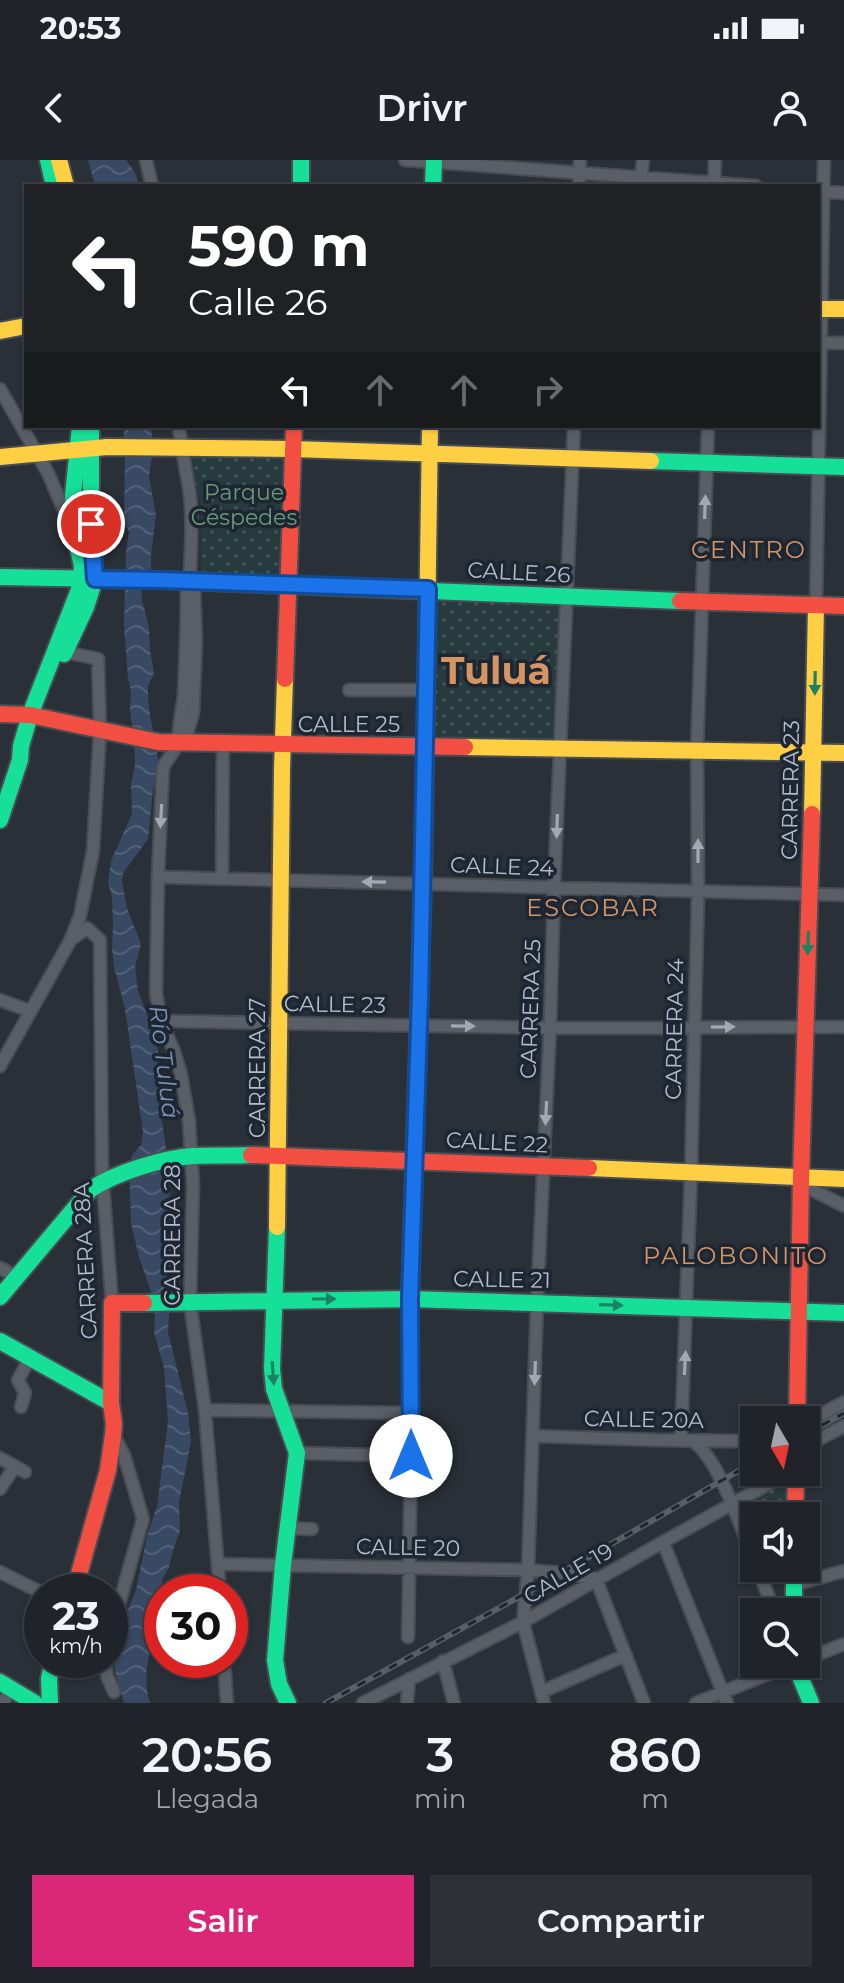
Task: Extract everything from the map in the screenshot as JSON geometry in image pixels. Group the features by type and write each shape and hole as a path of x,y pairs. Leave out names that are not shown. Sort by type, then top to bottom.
{"street":[{"path":"48,160 54,184"},
{"path":"59,160 65,184"},
{"path":"146,160 152,184"},
{"path":"301,160 301,184"},
{"path":"405,160 580,166 641,177 714,184 715,160"},
{"path":"641,177 643,160"},
{"name":"CARRERA 23","path":"820,250 824,160"},
{"path":"433,184 434,161"},
{"path":"821,191 844,193"},
{"path":"820,309 844,309"},
{"path":"0,331 24,326"},
{"path":"820,343 844,343"},
{"path":"0,389 54,485 75,536 82,566 96,579"},
{"path":"75,536 73,496 92,449 81,428"},
{"path":"0,820 20,760 21,746 96,579 91,524 91,428"},
{"name":"CARRERA 28","path":"179,428 191,509 195,693 187,734 163,767 156,993 161,1021 181,1074 187,1111 185,1157 193,1185 182,1302 205,1410 219,1574"},
{"name":"CARRERA 27","path":"283,1702 275,1660 297,1453 274,1389 272,1369 283,746 294,428"},
{"path":"408,1637 410,1299 420,1025 430,428"},
{"name":"CARRERA 25","path":"523,1622 528,1570 574,428"},
{"name":"CARRERA 24","path":"687,1441 687,1307 698,892 697,751 708,428"},
{"name":"CARRERA 23","path":"797,1406 814,753 818,428"},
{"path":"0,457 92,449 293,449 844,467"},
{"name":"CALLE 26","path":"0,577 191,578 568,597 844,606"},
{"path":"34,717 78,593 96,579"},
{"path":"0,1066 70,941 80,916 93,851 104,731 98,659 65,652"},
{"path":"349,690 426,690"},
{"name":"CALLE 25","path":"0,714 34,717 158,742 179,743 844,753"},
{"path":"222,879 223,744"},
{"name":"CALLE 24","path":"158,877 844,895"},
{"name":"CARRERA 28A","path":"70,941 87,928 100,940 103,1181 112,1303 111,1403 114,1424 108,1470 79,1574"},
{"path":"0,1000 30,1011"},
{"name":"CALLE 23","path":"161,1021 550,1028 844,1027"},
{"name":"CALLE 22","path":"103,1181 125,1172 185,1157 278,1155 801,1180 844,1179"},
{"path":"801,1180 844,1206"},
{"path":"0,1297 82,1198 103,1181"},
{"path":"0,1268 17,1277"},
{"name":"CALLE 21","path":"112,1303 410,1299 844,1313"},
{"path":"0,1341 111,1403"},
{"path":"21,1407 25,1393 18,1380 30,1358"},
{"path":"820,1415 844,1402"},
{"path":"205,1410 411,1413"},
{"path":"820,1439 844,1426"},
{"path":"113,1435 124,1455 143,1519 127,1574"},
{"name":"CALLE 20A","path":"533,1436 740,1441"},
{"path":"687,1441 699,1445 713,1466 740,1526"},
{"path":"297,1453 411,1456"},
{"path":"0,1458 20,1469 0,1489"},
{"name":"CALLE 19","path":"363,1703 523,1622 766,1486"},
{"path":"288,1528 312,1529"},
{"path":"663,1542 725,1698"},
{"name":"CALLE 20","path":"218,1564 528,1570 596,1579"},
{"path":"793,1585 844,1571"},
{"path":"0,1572 24,1584"},
{"path":"596,1579 644,1703"},
{"path":"793,1582 793,1598"},
{"path":"523,1622 543,1697 626,1655"},
{"path":"820,1653 844,1644"},
{"path":"443,1661 454,1703"},
{"path":"108,1678 114,1692"},
{"path":"225,1678 227,1703"},
{"path":"696,1703 725,1698 766,1678"},
{"path":"800,1678 811,1703"},
{"path":"407,1703 409,1679"},
{"path":"15,1694 40,1696 46,1692 49,1695"}],"green space":[{"name":"Parque Céspedes","path":"191,454 290,457 284,579 201,575 201,508"},
{"path":"436,599 561,602 553,739 432,739"},
{"path":"777,1486 786,1486 787,1502 746,1502"}],"water":[{"path":"88,160 126,160 139,184 94,184"},
{"name":"Río Tuluá","path":"125,428 151,428 153,447 149,476 156,516 151,572 141,588 154,673 148,686 148,697 158,776 153,790 148,839 123,873 122,881 127,908 141,944 135,967 138,991 158,1053 159,1101 176,1237 174,1258 165,1280 168,1332 188,1413 191,1442 179,1502 180,1531 169,1567 165,1574 144,1574 144,1678 150,1703 124,1703 117,1678 128,1678 128,1610 157,1506 168,1422 164,1368 154,1332 154,1304 131,1223 129,1164 141,1145 143,1132 125,1009 114,967 112,897 108,882 111,861 132,814 131,784 135,765 124,625 129,531 124,524 125,452 122,447"}],"railway":[{"path":"820,1426 844,1413"},
{"path":"326,1703 740,1470"}],"traffic: fast":[{"path":"48,160 54,184"},
{"path":"301,160 301,184"},
{"path":"433,184 434,160"},
{"path":"0,820 20,760 30,715 80,587 82,566 75,536 73,496 80,428"},
{"path":"64,654 95,579 91,524 91,428"},
{"path":"651,461 844,467"},
{"path":"0,577 160,580 680,601"},
{"path":"0,1297 90,1190 100,1184 139,1167 168,1160 193,1156 251,1155"},
{"path":"277,1227 272,1369 274,1389 297,1453 275,1660 279,1684 288,1703"},
{"path":"144,1303 410,1299 844,1313"},
{"path":"0,1341 111,1403"},
{"path":"794,1582 794,1598"},
{"path":"49,1678 50,1703"},
{"path":"801,1678 811,1703"},
{"path":"0,1682 35,1703"}],"traffic: slow":[{"path":"59,160 65,184"},
{"path":"820,309 844,309"},
{"path":"0,331 24,326"},
{"path":"426,700 430,428"},
{"path":"0,457 107,447 293,449 651,461"},
{"path":"812,814 816,605"},
{"path":"277,1227 285,679"},
{"path":"465,747 844,753"},
{"path":"589,1168 844,1179"}],"traffic: jam":[{"path":"285,679 294,428"},
{"path":"680,601 844,606"},
{"path":"410,1299 426,700"},
{"path":"0,714 30,715 158,742 465,747"},
{"path":"797,1406 812,814"},
{"path":"251,1155 589,1168"},
{"path":"79,1574 108,1470 113,1435 112,1303 144,1303"},
{"path":"795,1502 796,1486"}],"district":[{"name":"CENTRO","path":"749,550"},
{"name":"Tuluá","path":"496,671"},
{"name":"ESCOBAR","path":"593,908"},
{"name":"PALOBONITO","path":"736,1256"}],"route":[{"path":"91,524 95,579 428,589 423,883 410,1299 411,1456"}]}
